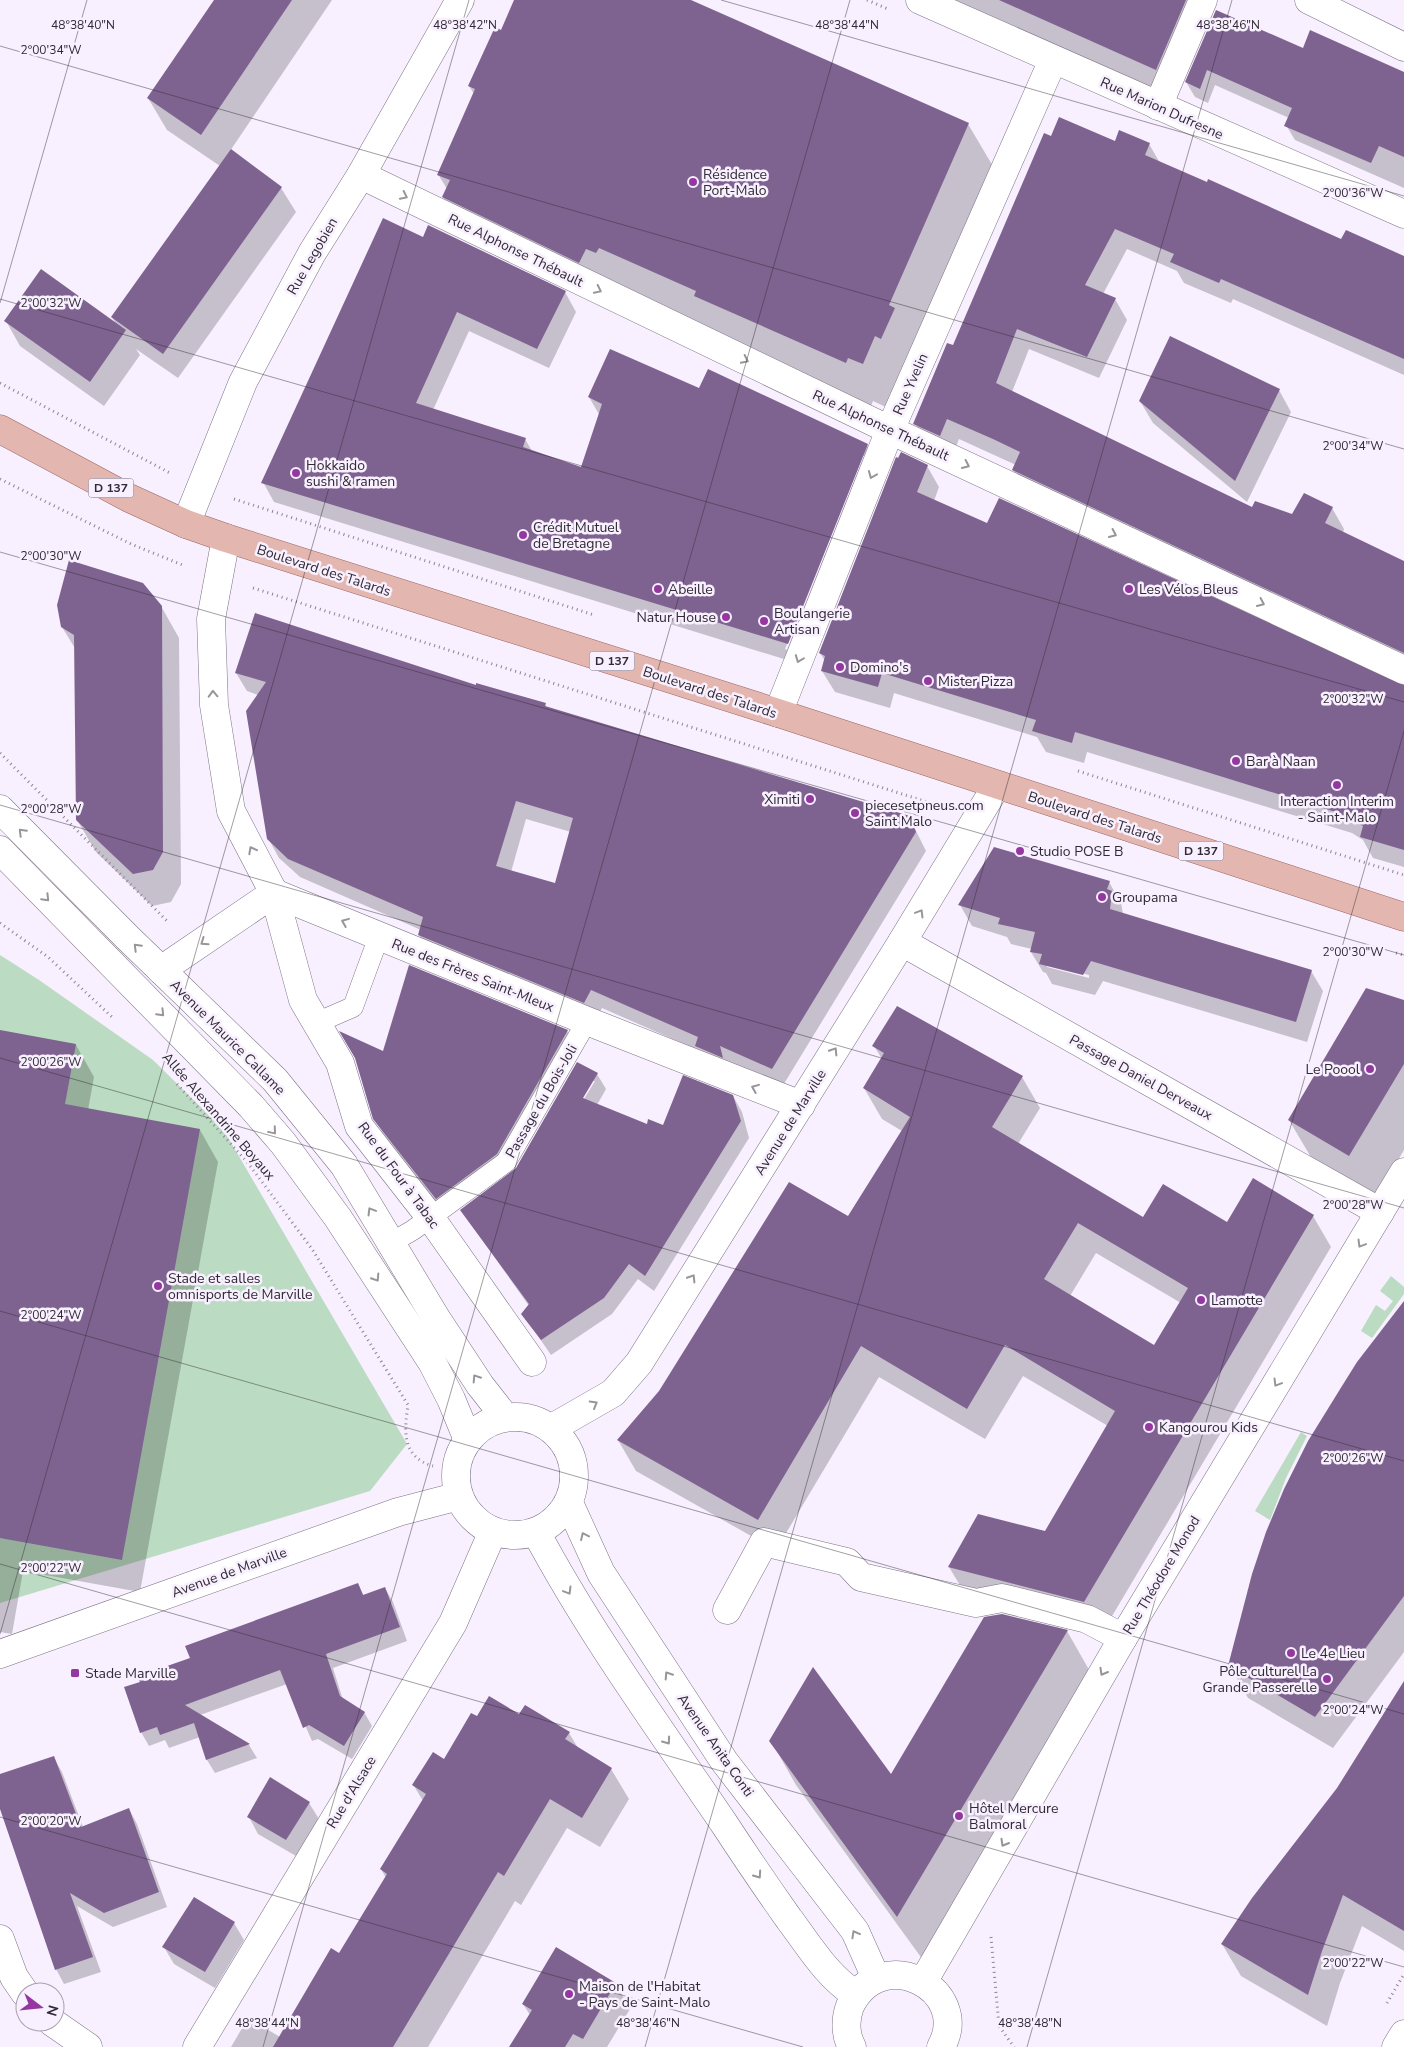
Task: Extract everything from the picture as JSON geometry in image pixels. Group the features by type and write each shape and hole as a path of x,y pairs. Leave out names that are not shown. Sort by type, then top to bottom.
{"main road":[{"name":"Boulevard des Talards","path":"0,429 129,498 186,524 226,538 778,713 1404,917"}],"street":[{"name":"Rue Legobien","path":"186,524 243,382 312,253 360,175 460,0"},
{"name":"Rue Marion Dufresne","path":"920,0 1404,214"},
{"path":"1158,106 1203,0"},
{"path":"1309,0 1404,47"},
{"name":"Rue Yvelin","path":"778,713 890,430 1053,60"},
{"name":"Rue Alphonse Thébault","path":"360,175 890,430 1404,670"},
{"name":"Rue du Four à Tabac","path":"226,538 211,619 214,705 231,811 274,893 303,1000 340,1063 359,1126 430,1217 532,1362"},
{"name":"Avenue de Marville","path":"552,1428 613,1393 639,1363 902,942 997,785"},
{"name":"Avenue Maurice Callame","path":"0,809 161,970 275,1080 344,1165 436,1318 480,1385 505,1418"},
{"path":"0,850 244,1099 283,1143 338,1218 432,1362 451,1399 468,1440"},
{"path":"161,970 274,893"},
{"name":"Rue des Frères Saint-Mleux","path":"274,893 587,1021 801,1105"},
{"name":"Passage Daniel Derveaux","path":"902,942 1380,1212"},
{"name":"Rue Théodore Monod","path":"923,1982 1123,1638 1404,1172"},
{"path":"522,1417 552,1428 566,1444 573,1462 575,1483 569,1503 552,1523 536,1532 506,1535 492,1531 478,1523 467,1511 457,1484 468,1440 486,1425 505,1418 522,1417"},
{"name":"Avenue de Marville","path":"0,1654 398,1512 457,1484"},
{"name":"Avenue Anita Conti","path":"569,1503 602,1573 724,1761 855,1932 876,1978"},
{"name":"Rue d'Alsace","path":"196,2047 453,1623 492,1531"},
{"path":"536,1532 568,1592 644,1709 755,1870 818,1960 837,1982 856,1995"},
{"path":"727,1610 764,1542 847,1562 861,1577 976,1603 1002,1598 1087,1619 1123,1638"},
{"path":"0,1939 13,1984"},
{"path":"852,2047 846,2026 848,2010 856,1995 876,1978 892,1974 908,1976 923,1982 936,1993 944,2008 947,2024 941,2047"},
{"path":"65,2031 88,2047"},
{"path":"1396,2047 1404,2034"}],"lane":[{"path":"316,1023 354,1007 379,936"},
{"name":"Passage du Bois-Joli","path":"390,1242 402,1237 506,1162 587,1021"}],"path":[{"path":"0,383 200,488 604,618"},
{"path":"0,479 131,544 218,577 978,817"},
{"path":"1074,770 1404,875"},
{"path":"0,923 48,957 115,1021"},
{"path":"1395,952 1404,955"},
{"name":"Allée Alexandrine Boyaux","path":"175,1081 248,1163 312,1249 408,1405 404,1430 410,1451 422,1463 457,1484"},
{"path":"991,1936 999,2026 1014,2047"}],"green space":[{"name":"Stade et salles omnisports de Marville","path":"0,955 153,1060 223,1129 407,1444 370,1491 0,1603"},
{"path":"1391,1276 1404,1287 1404,1294 1372,1338 1361,1331 1376,1305 1385,1311 1393,1301 1380,1291"},
{"path":"1301,1432 1307,1436 1286,1478 1270,1520 1255,1511"}],"building":[{"path":"214,0 292,0 201,135 147,98"},
{"name":"Résidence Port-Malo","path":"514,0 691,0 969,123 889,305 895,308 881,339 875,336 863,364 848,358 846,363 694,296 696,291 599,248 596,253 586,249 579,263 442,197 450,180 437,175 475,89 468,86 495,27 501,30"},
{"path":"999,0 1186,0 1156,70"},
{"path":"1216,10 1303,48 1310,30 1404,72 1404,157 1379,146 1371,163 1284,126 1292,108 1207,70 1200,89 1185,82"},
{"path":"1059,117 1115,141 1119,130 1150,143 1145,155 1207,182 1208,179 1341,239 1346,230 1404,256 1404,359 1221,279 1219,283 1170,262 1174,254 1115,229 1085,285 1116,298 1087,357 1017,329 996,383 1252,507 1255,501 1292,514 1304,493 1333,507 1325,523 1404,561 1404,653 1012,470 1020,452 993,439 947,419 940,436 913,424 947,343 953,345 1044,133 1051,136"},
{"path":"231,149 282,187 163,354 111,317"},
{"path":"383,218 423,237 428,225 566,291 537,349 457,312 416,403 526,438 523,447 581,467 602,404 588,397 610,349 699,388 708,369 868,444 788,644 261,483"},
{"path":"41,269 126,330 90,382 4,321"},
{"path":"1170,336 1280,389 1235,481 1139,401"},
{"path":"901,452 928,465 917,492 987,523 999,498 1404,685 1404,850 1360,837 1363,826 1339,813 1165,759 1075,732 1072,743 1032,731 1036,720 882,673 878,687 821,671 825,656 819,653 896,457 898,458"},
{"path":"69,560 143,583 162,606 163,852 153,870 133,874 76,820 74,635 61,627 57,605"},
{"path":"255,613 476,685 476,683 546,703 545,706 910,816 916,832 772,1069 720,1046 723,1058 695,1046 698,1037 591,990 584,1003 418,935 423,917 288,859 267,839 246,711 266,682 235,673","holes":["516,801 573,818 555,883 496,866"]},
{"path":"994,847 1110,881 1107,889 1112,891 1110,909 1312,970 1296,1022 1091,961 1083,975 1039,964 1042,954 1030,952 1035,932 998,924 1000,918 958,905"},
{"path":"409,965 568,1030 497,1154 436,1199 373,1119 355,1058 339,1031 383,1051"},
{"path":"1366,988 1404,1000 1404,1064 1349,1156 1288,1120"},
{"path":"897,1006 1023,1076 992,1127 1143,1217 1163,1184 1227,1222 1253,1178 1314,1215 1084,1602 948,1567 978,1514 1045,1531 1115,1411 1005,1345 967,1409 861,1346 758,1520 617,1440 659,1391 789,1182 848,1216 910,1117 863,1088 884,1053 872,1046","holes":["1078,1223 1188,1288 1154,1345 1044,1279"]},
{"path":"0,1030 76,1044 65,1104 200,1129 122,1560 0,1538"},
{"path":"577,1062 598,1073 583,1098 647,1124 648,1119 663,1125 683,1075 733,1095 741,1121 645,1276 629,1264 604,1298 541,1340 521,1314 529,1304 460,1210 516,1168"},
{"path":"1404,1301 1404,1596 1315,1717 1228,1666 1252,1574 1266,1532 1284,1489 1308,1441 1357,1362"},
{"path":"358,1583 363,1595 385,1587 400,1627 326,1654 340,1696 365,1712 344,1746 309,1725 303,1728 280,1670 185,1705 250,1744 206,1760 194,1723 160,1735 157,1727 140,1733 124,1687 140,1682 137,1676 145,1681 152,1678 150,1672 190,1658 185,1646"},
{"path":"1002,1614 1068,1630 897,1917 769,1741 813,1667 891,1774 984,1617"},
{"path":"1404,1681 1404,1931 1343,1895 1308,1995 1221,1944 1252,1898 1337,1788"},
{"path":"489,1696 519,1714 525,1705 570,1732 565,1739 612,1768 582,1818 550,1799 504,1876 498,1872 393,2047 273,2047 331,1948 339,1953 387,1874 380,1869 426,1794 412,1785 433,1752 444,1759 471,1713 477,1716"},
{"path":"54,1756 81,1827 129,1808 159,1892 104,1913 70,1893 93,1957 55,1970 0,1809 0,1774"},
{"path":"270,1777 310,1802 286,1840 247,1817"},
{"path":"194,1897 235,1922 205,1972 162,1947"},
{"name":"Maison de l'Habitat - Pays de Saint-Malo","path":"556,1947 616,1983 583,2039 573,2034 565,2047 509,2047 532,2010 522,2004"}],"place":[{"name":"Résidence Port-Malo","path":"693,182"},
{"name":"Hokkaido sushi & ramen","path":"296,473"},
{"name":"Crédit Mutuel de Bretagne","path":"523,535"},
{"name":"Abeille","path":"658,589"},
{"name":"Les Vélos Bleus","path":"1129,589"},
{"name":"Natur House","path":"726,617"},
{"name":"Boulangerie Artisan","path":"764,621"},
{"name":"Domino's","path":"840,667"},
{"name":"Mister Pizza","path":"928,681"},
{"name":"Bar à Naan","path":"1236,761"},
{"name":"Interaction Interim - Saint-Malo","path":"1337,785"},
{"name":"Ximiti","path":"810,799"},
{"name":"piecesetpneus.com Saint Malo","path":"855,813"},
{"name":"Studio POSE B","path":"1020,851"},
{"name":"Groupama","path":"1102,897"},
{"name":"Le Poool","path":"1370,1069"},
{"name":"Stade et salles omnisports de Marville","path":"158,1286"},
{"name":"Lamotte","path":"1201,1300"},
{"name":"Kangourou Kids","path":"1149,1427"},
{"name":"Le 4e Lieu","path":"1291,1653"},
{"name":"Stade Marville","path":"75,1673"},
{"name":"Pôle culturel La Grande Passerelle","path":"1327,1679"},
{"name":"Hôtel Mercure Balmoral","path":"959,1816"},
{"name":"Maison de l'Habitat - Pays de Saint-Malo","path":"569,1994"}]}
